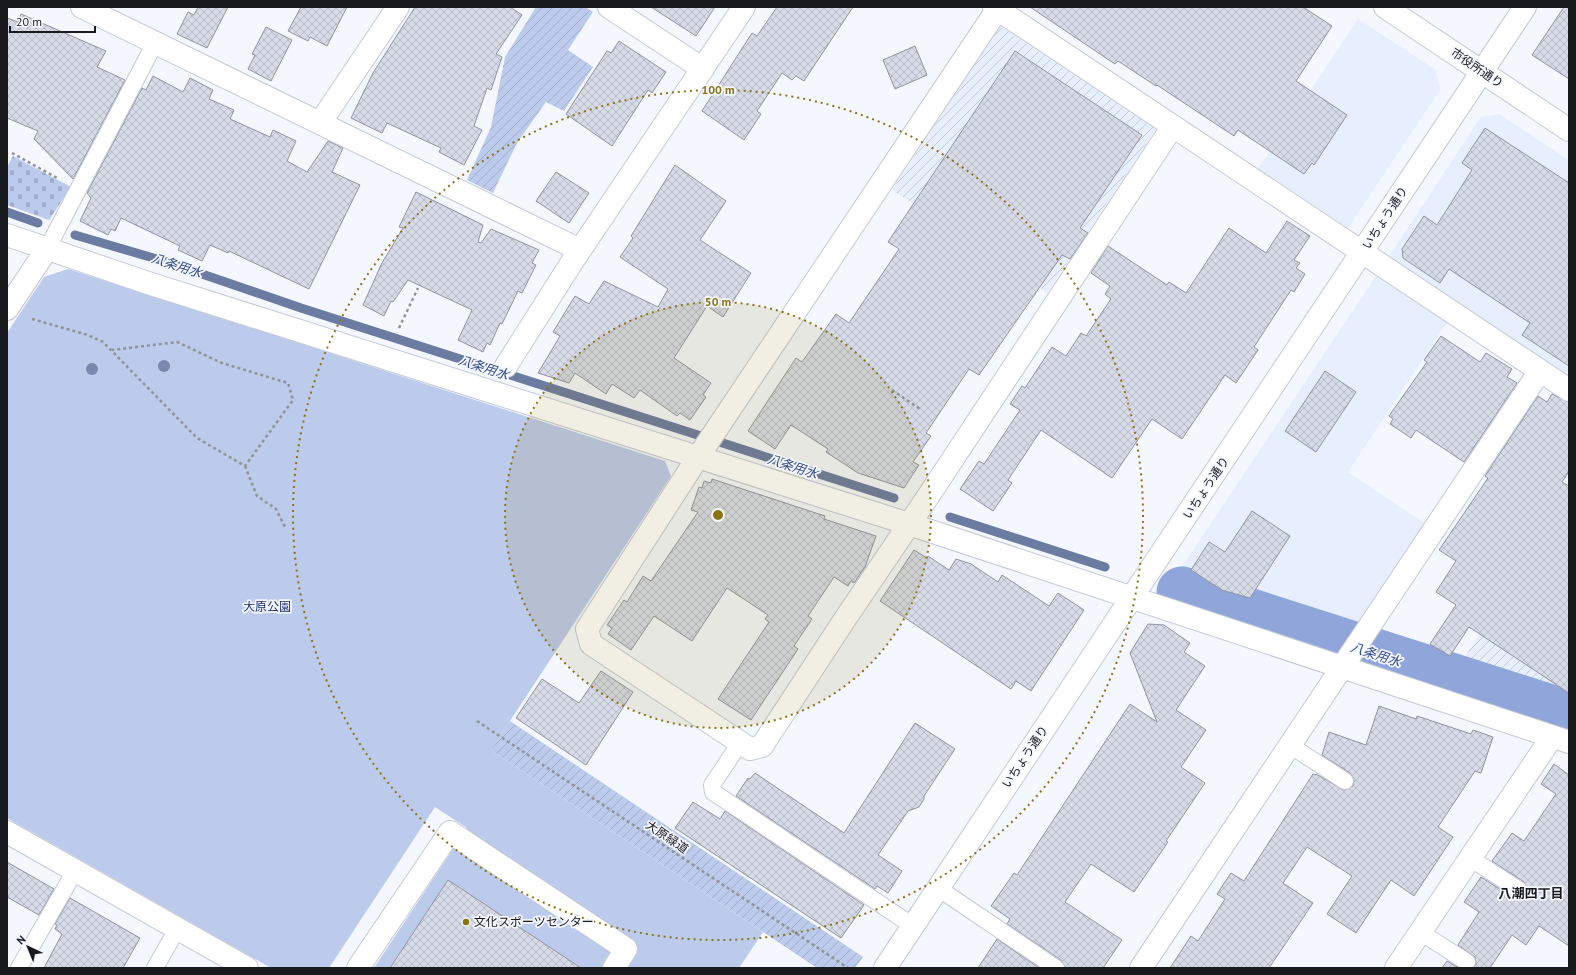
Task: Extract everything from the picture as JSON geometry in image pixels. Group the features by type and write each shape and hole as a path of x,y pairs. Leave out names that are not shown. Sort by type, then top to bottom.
{"street":[{"path":"82,7 580,250"},
{"path":"320,123 398,7"},
{"path":"609,7 703,68"},
{"path":"506,366 580,250 744,7"},
{"name":"市役所通り","path":"1385,7 1569,130"},
{"name":"いちょう通り","path":"885,968 1525,7"},
{"path":"1173,126 762,746 750,749 591,644 587,628 997,8 1569,390"},
{"path":"7,235 148,283 706,446 909,524 1132,597 1345,664 1560,739 1470,858 1396,968"},
{"path":"7,309 47,248"},
{"path":"1141,968 1540,371"},
{"path":"7,832 247,968"},
{"path":"358,968 450,832 626,949 614,968"}],"lane":[{"path":"47,248 79,190 155,43"},
{"path":"740,743 712,785 713,792 913,926"},
{"path":"1290,746 1345,782"},
{"path":"1470,858 1519,890"},
{"path":"19,968 75,871"},
{"path":"938,888 1056,968"},
{"path":"155,968 177,929"},
{"path":"1420,932 1467,962"}],"path":[{"path":"12,153 79,190"},
{"path":"399,328 418,288"},
{"path":"29,318 88,335 102,342 112,350 197,438 245,466 257,496 276,509 285,527"},
{"path":"112,350 177,342 222,363 288,383 293,400 245,466"},
{"path":"892,390 920,409"},
{"name":"大原緑道","path":"477,721 848,968"}],"shaded area":[{"path":"1358,19 1436,70 1440,90 1348,228 1258,169"},
{"path":"1000,26 1156,129 1047,293 892,190"},
{"path":"1499,114 1569,160 1569,376 1389,256 1481,117"},
{"path":"1376,276 1447,323 1348,472 1424,523 1348,638 1173,580"},
{"path":"1561,512 1569,518 1569,711 1454,673"}],"green space":[{"path":"536,7 585,7 593,12 568,50 593,67 564,111 546,102 517,143 493,193 467,180 491,127 505,57"},
{"path":"13,156 71,187 49,220 7,205 7,167"},
{"name":"大原公園","path":"68,269 665,461 671,476 491,750 763,932 739,968 374,968 467,828 435,807 329,968 271,968 7,818 7,333 44,277"},
{"path":"510,721 863,957 855,968 817,968 491,750"}],"building":[{"path":"198,7 228,7 207,48 177,34 188,12 194,15"},
{"path":"301,7 347,7 327,46 310,37 308,41 288,31"},
{"path":"415,7 510,7 522,15 496,54 502,57 491,90 487,88 474,126 482,130 464,165 439,152 441,148 387,123 382,133 351,118 373,73"},
{"path":"651,7 715,7 696,36"},
{"path":"777,7 853,7 804,81 796,76 792,80 782,73 757,111 761,114 744,140 702,111 752,33 757,36"},
{"path":"1030,7 1303,7 1332,26 1296,81 1347,115 1314,165 1312,163 1304,174 1238,130 1234,136 1118,61 1115,64"},
{"path":"1564,7 1569,7 1569,79 1532,55"},
{"path":"21,14 106,51 97,67 125,80 73,179 34,139 38,131 7,118 7,18 18,22"},
{"path":"266,27 292,40 271,81 248,69 255,55 252,54"},
{"path":"619,41 666,72 652,93 648,90 612,146 566,114 607,51 611,53"},
{"path":"915,46 927,75 895,89 883,60"},
{"path":"1015,51 1142,135 1080,228 1088,233 1070,259 1062,255 979,375 969,369 926,433 931,436 913,462 919,465 904,488 858,473 826,452 828,449 791,425 775,449 748,431 796,358 802,362 836,314 849,323 899,249 888,242"},
{"path":"153,76 183,92 190,78 213,90 209,99 234,110 230,119 270,137 273,130 296,141 287,161 307,172 328,141 343,148 332,172 360,185 309,289 229,251 228,253 210,245 202,261 178,250 180,246 121,218 115,231 111,229 108,235 80,221 91,198 87,193 142,88 146,90"},
{"path":"1485,128 1569,183 1569,366 1522,335 1530,323 1449,269 1440,283 1403,258 1402,249 1424,216 1437,225 1472,170 1462,163"},
{"path":"675,165 726,201 700,240 751,273 723,317 707,306 674,358 711,383 703,395 706,397 690,420 680,413 677,416 640,390 634,398 612,384 606,394 575,373 569,383 538,373 560,336 553,332 575,296 589,304 604,281 658,307 668,289 620,257 633,238 631,236"},
{"path":"556,172 589,193 569,223 536,201"},
{"path":"416,192 483,225 478,242 481,243 491,229 539,250 532,263 536,265 522,293 518,291 502,324 500,323 490,345 487,343 483,352 458,340 472,310 408,280 393,302 391,301 384,316 363,305 382,263 403,228 399,227"},
{"path":"1287,221 1310,236 1294,260 1300,263 1296,268 1305,274 1294,292 1291,290 1254,347 1258,350 1236,383 1225,375 1182,439 1152,419 1112,478 1041,430 1008,480 1012,483 993,511 960,489 979,461 984,464 1020,410 1010,404 1022,386 1025,388 1052,347 1066,356 1081,333 1086,336 1111,299 1105,294 1110,286 1091,273 1108,246 1167,285 1169,282 1186,293 1229,228 1266,253"},
{"path":"1441,336 1480,362 1486,353 1512,369 1507,377 1517,383 1464,462 1416,430 1411,438 1390,424 1393,419 1389,416 1427,362 1424,360"},
{"path":"1325,371 1356,392 1316,452 1285,431"},
{"path":"1552,394 1569,402 1569,471 1562,482 1569,486 1569,693 1469,627 1450,656 1430,644 1456,605 1436,592 1456,561 1439,550 1488,478 1485,476 1538,396 1547,402"},
{"path":"712,479 825,516 824,519 876,536 865,567 854,583 851,581 848,586 834,577 808,616 812,619 794,646 798,649 751,720 718,699 769,622 765,619 768,615 727,588 692,641 654,616 631,650 608,634 612,628 607,625 624,600 627,602 643,576 651,581 698,512 691,510 699,487 702,488 704,481 711,483"},
{"path":"1252,511 1290,536 1250,598 1222,590 1191,570 1209,542 1225,552"},
{"path":"914,550 927,558 928,556 949,570 956,559 971,564 998,582 1002,575 1049,606 1058,593 1084,610 1031,691 1016,681 1011,689 880,601"},
{"path":"1148,624 1164,625 1190,643 1184,652 1205,666 1176,710 1206,730 1181,767 1205,783 1134,892 1091,864 1065,902 1122,940 1103,968 1065,968 1061,960 1007,924 1010,919 991,906 1014,873 1017,875 1130,704 1157,722 1130,653"},
{"path":"601,671 633,692 586,765 516,718 542,679 579,703"},
{"path":"1379,706 1416,719 1417,716 1471,734 1473,730 1493,737 1481,773 1475,771 1438,827 1453,837 1414,896 1391,880 1356,933 1327,914 1352,876 1307,847 1283,883 1313,903 1269,968 1170,968 1191,936 1198,941 1225,899 1217,894 1231,873 1244,881 1313,774 1316,774 1344,790 1353,786 1354,781 1350,773 1322,755 1329,732 1366,745"},
{"path":"915,723 955,749 924,796 924,799 919,807 908,811 878,855 902,871 888,893 877,886 875,889 736,796 748,778 750,779 755,773 844,833"},
{"path":"1554,764 1569,775 1569,946 1539,926 1526,945 1512,935 1490,968 1474,968 1476,963 1475,957 1458,945 1479,912 1464,902 1481,877 1514,898 1519,899 1527,895 1528,890 1524,882 1492,861 1512,833 1524,841 1556,794 1541,784"},
{"path":"693,802 720,819 725,811 864,905 841,938 675,828"},
{"path":"7,862 54,889 39,915 7,897"},
{"name":"文化スポーツセンター","path":"448,880 581,968 390,968"},
{"path":"70,898 140,938 123,968 44,968 62,934 55,929 57,925 55,924"},
{"path":"997,939 1039,968 978,968"},
{"path":"1447,961 1459,968 1442,968"}],"waterway":[{"name":"八条用水","path":"7,212 38,223"},
{"name":"八条用水","path":"75,235 167,262 301,308 894,498"},
{"name":"八条用水","path":"950,517 1105,567"},
{"name":"八条用水","path":"1182,592 1569,716"}],"place":[{"name":"文化スポーツセンター","path":"466,922"}],"district":[{"name":"八潮四丁目","path":"1531,893"}]}
